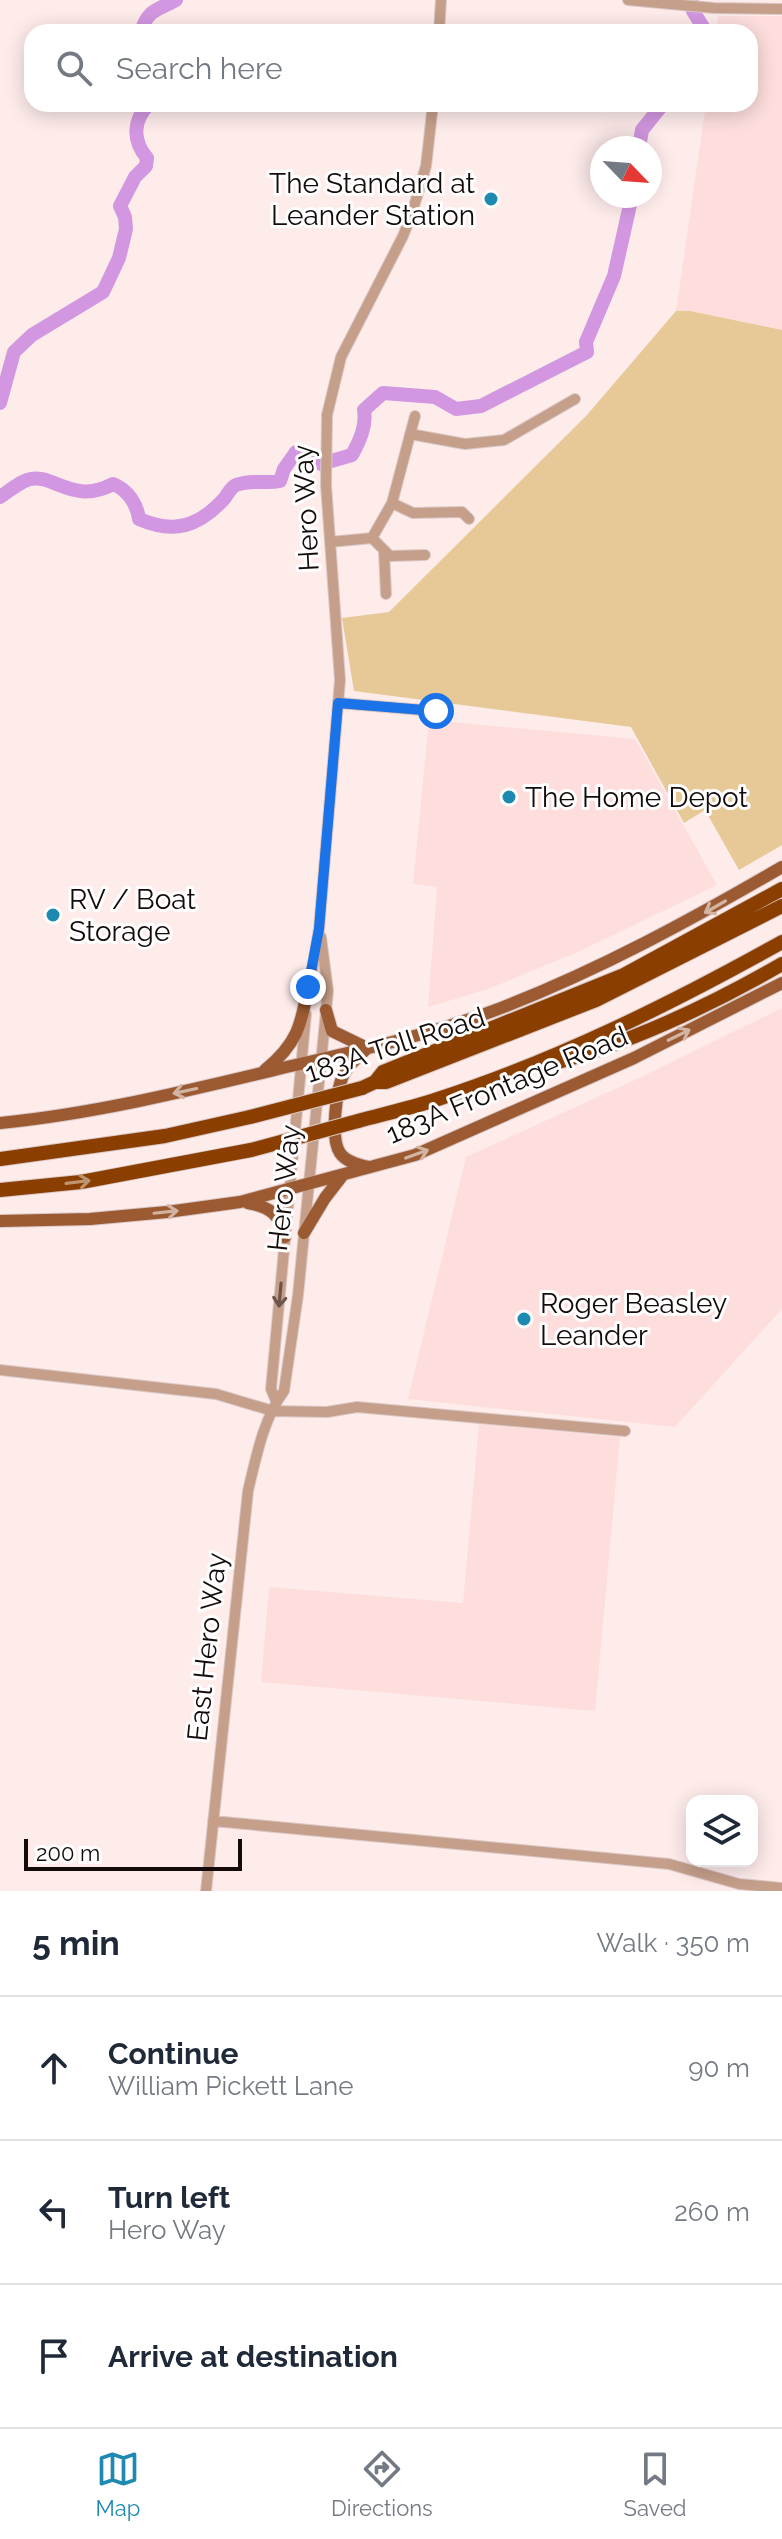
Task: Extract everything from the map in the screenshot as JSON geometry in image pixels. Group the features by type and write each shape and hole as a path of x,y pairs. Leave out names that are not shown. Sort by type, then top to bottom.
{"highway":[{"path":"368,1085 383,1072 624,975 782,889"},
{"name":"183A Toll Road","path":"0,1159 165,1136 386,1082 596,1000 782,906"},
{"path":"0,1190 81,1182 251,1150 434,1101 633,1021 782,942"},
{"path":"507,1074 570,1059 638,1034 748,984 782,964"}],"main road":[{"path":"0,1123 91,1111 261,1074 455,1025 634,950 782,867"},
{"name":"183A Frontage Road","path":"0,1221 151,1214 240,1202 415,1155 634,1058 782,983"},
{"path":"261,1074 294,1041 301,1026 308,987"},
{"path":"326,1010 332,1031 367,1048"},
{"path":"367,1048 347,1068 337,1092 336,1141 339,1153 346,1160 371,1168"},
{"path":"304,1233 342,1176"},
{"path":"240,1202 265,1206 275,1212 282,1221 285,1237"}],"street":[{"path":"440,24 441,0"},
{"path":"628,0 714,8 782,9"},
{"name":"Hero Way","path":"275,1406 271,1389 308,987 319,929 338,703 339,641 326,475 327,415 341,357 412,213 426,166 432,112"},
{"path":"410,434 465,444 504,440 575,399"},
{"path":"372,538 392,503 415,416"},
{"path":"392,503 413,513 462,512 469,519"},
{"path":"330,542 372,538"},
{"path":"372,538 390,556 425,555"},
{"path":"384,551 386,594"},
{"path":"338,703 447,712"},
{"name":"Hero Way","path":"275,1406 284,1391 290,1357 328,991 319,929"},
{"path":"0,1370 216,1394 275,1406 327,1412 357,1407 625,1431"},
{"name":"East Hero Way","path":"206,1891 248,1491 258,1449 275,1406"},
{"path":"213,1821 669,1864 739,1884 782,1888"}],"shaded area":[{"path":"718,16 782,16 782,330 690,311 676,311 705,112 758,112 758,24 717,24"},
{"path":"676,311 690,311 782,330 782,845 739,870 705,810 684,823 631,727 354,691 342,618 389,612 587,415"},
{"name":"The Home Depot","path":"429,720 635,739 717,885 576,953 488,989 428,1007 437,887 413,884"},
{"path":"782,1008 782,1309 675,1427 408,1399 466,1157"},
{"path":"479,1424 620,1437 595,1711 261,1682 269,1587 463,1603"}],"waterway":[{"path":"144,24 151,14 176,0"},
{"path":"691,0 693,11 701,24"},
{"path":"0,403 14,352 32,335 103,292 119,258 126,229 120,206 135,177 146,166 147,158 136,130 143,112"},
{"path":"641,136 642,130 657,112"},
{"path":"0,497 24,481 36,478 86,491 113,484 131,498 139,519 163,526 185,525 214,509 236,485 280,481 296,452 321,464 352,455 363,428 364,410 383,393 435,397 456,409 481,406 587,352 586,342 614,276 629,208"}],"place":[{"name":"The Standard at Leander Station","path":"491,199"},
{"name":"The Home Depot","path":"509,797"},
{"name":"RV / Boat Storage","path":"53,915"},
{"name":"Roger Beasley Leander","path":"524,1319"}],"route":[{"path":"308,987 319,929 338,703 436,711"}]}
